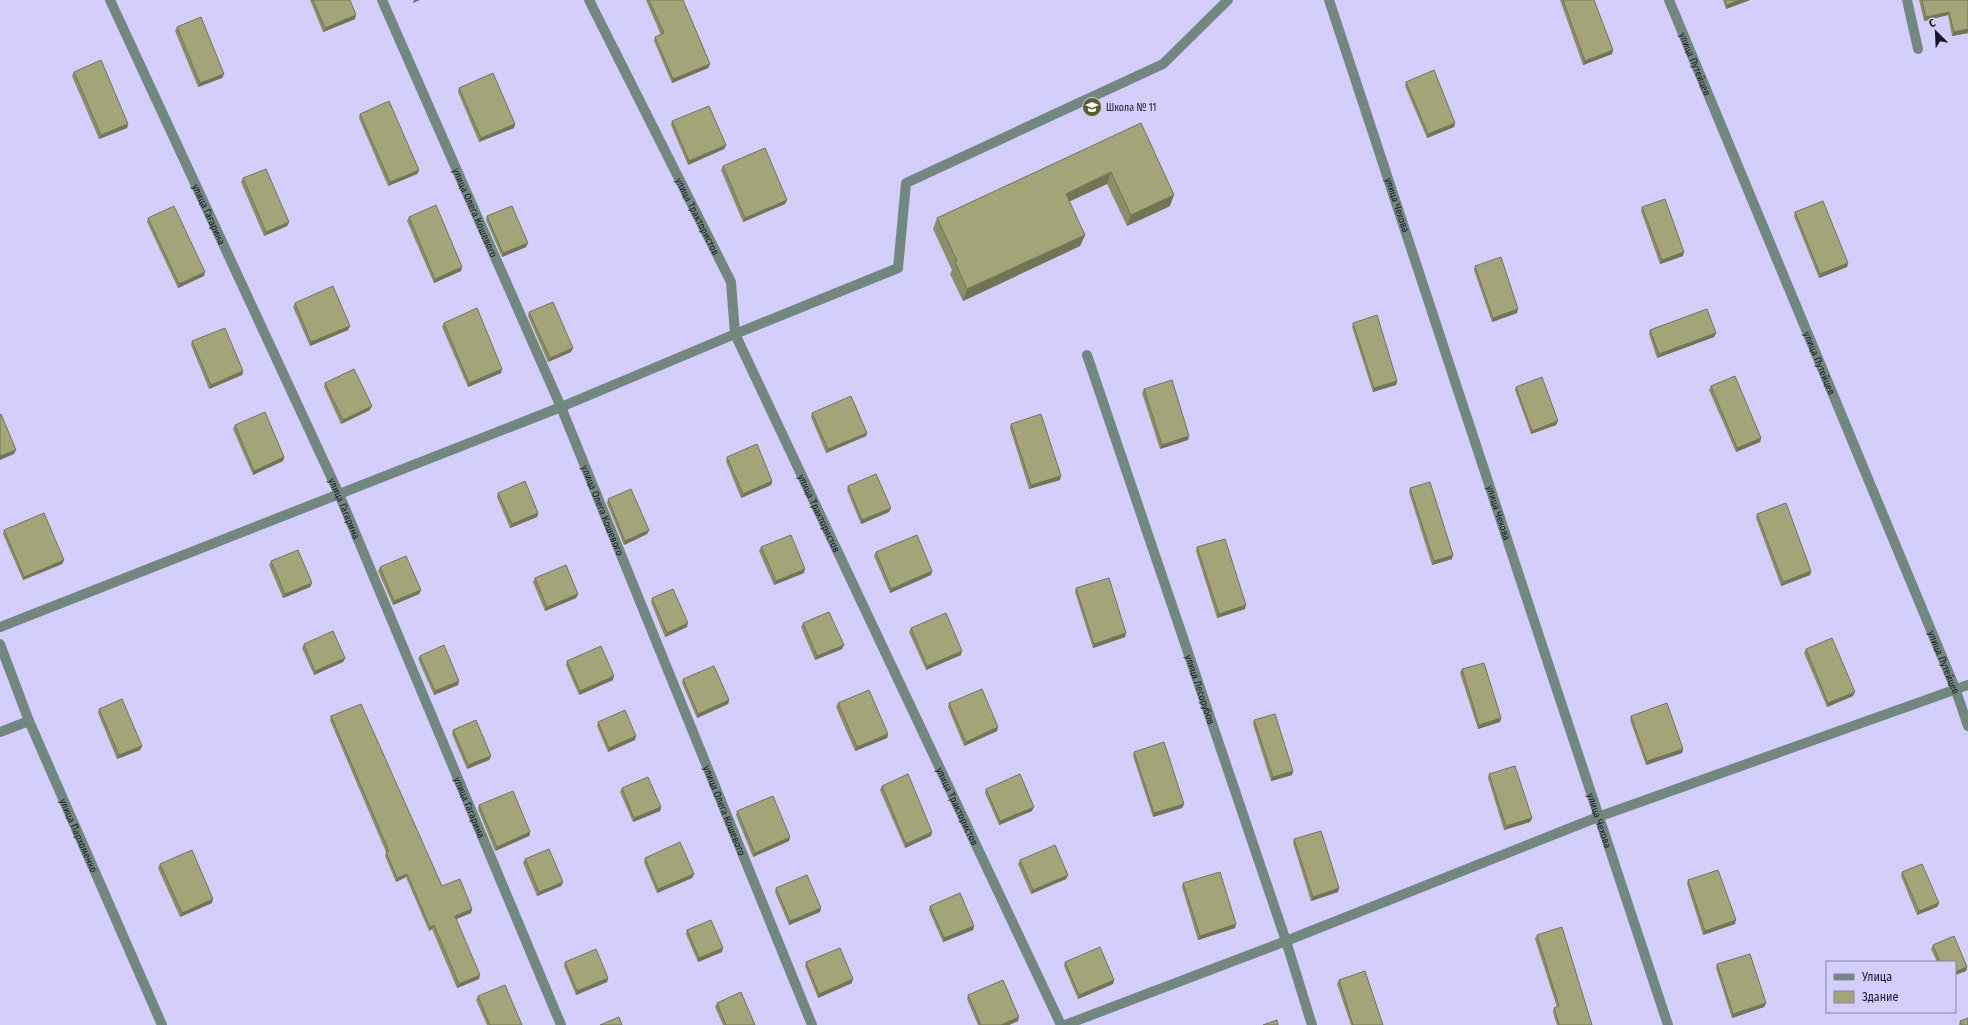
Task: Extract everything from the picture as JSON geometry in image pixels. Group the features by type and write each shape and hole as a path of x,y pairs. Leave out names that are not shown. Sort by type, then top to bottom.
{"street":[{"name":"улица Гагарина","path":"110,0 339,494 561,1025"},
{"name":"улица Олега Кошевого","path":"382,0 561,407 812,1025"},
{"name":"улица Трактористов","path":"589,0 731,282 735,334 1061,1025"},
{"path":"0,627 561,407 898,268 906,183 1163,64 1228,0"},
{"name":"улица Чехова","path":"1329,0 1415,254 1598,817 1668,1025"},
{"name":"улица Путейцев","path":"1669,0 1954,688 1968,726"},
{"path":"1907,0 1918,49"},
{"name":"улица Лесорубов","path":"1087,355 1286,941 1312,1025"},
{"name":"улица Пархоменко","path":"0,644 28,721 162,1025"},
{"path":"1065,1025 1286,941 1598,817 1954,688 1968,685"},
{"path":"0,732 28,721"}],"building":[{"path":"313,0 350,0 356,15 325,28"},
{"path":"649,0 683,0 710,64 673,79 655,37 664,33"},
{"path":"1563,0 1594,0 1613,50 1585,61"},
{"path":"1725,0 1740,0 1727,5"},
{"path":"1922,0 1968,0 1968,29 1954,32 1949,12 1926,17"},
{"path":"201,17 224,74 200,83 177,27"},
{"path":"101,60 128,124 101,135 74,72"},
{"path":"1434,70 1455,123 1428,134 1406,82"},
{"path":"493,73 515,124 481,138 459,88"},
{"path":"389,101 419,170 390,182 360,114"},
{"path":"709,106 726,145 689,161 672,121"},
{"path":"1141,123 1174,195 1131,215 1111,172 1066,194 1085,235 967,289 955,262 957,261 937,218"},
{"path":"765,148 787,200 745,218 723,166"},
{"path":"266,169 289,222 266,232 243,178"},
{"path":"1665,199 1684,252 1662,260 1642,207"},
{"path":"1823,201 1848,263 1820,274 1795,212"},
{"path":"436,205 462,267 435,279 409,217"},
{"path":"174,206 205,272 179,284 148,218"},
{"path":"512,206 528,243 503,253 487,216"},
{"path":"1501,257 1518,309 1493,318 1475,266"},
{"path":"333,286 350,326 311,342 295,303"},
{"path":"553,302 573,348 550,358 529,312"},
{"path":"477,308 502,369 469,383 444,323"},
{"path":"1707,309 1716,333 1659,354 1650,330"},
{"path":"1377,315 1397,381 1374,388 1353,323"},
{"path":"225,328 243,371 211,385 192,341"},
{"path":"354,369 372,406 343,420 325,383"},
{"path":"1735,376 1761,438 1737,448 1711,386"},
{"path":"1542,377 1558,421 1532,431 1516,387"},
{"path":"1172,380 1189,436 1162,445 1144,389"},
{"path":"851,396 867,433 828,449 812,413"},
{"path":"265,412 284,457 254,471 235,425"},
{"path":"1,414 16,450 0,456 0,415"},
{"path":"1041,414 1061,476 1031,485 1011,424"},
{"path":"757,444 772,481 743,494 727,457"},
{"path":"876,474 891,508 862,520 848,486"},
{"path":"525,481 538,513 512,524 498,493"},
{"path":"1430,482 1453,555 1434,561 1410,488"},
{"path":"631,489 649,530 625,541 608,499"},
{"path":"1786,503 1811,571 1783,582 1757,514"},
{"path":"44,513 64,560 24,577 4,530"},
{"path":"791,535 805,569 776,581 761,547"},
{"path":"917,535 932,571 891,589 876,552"},
{"path":"1225,539 1246,605 1219,614 1197,547"},
{"path":"298,550 312,583 285,594 271,561"},
{"path":"406,556 421,590 394,601 380,567"},
{"path":"566,565 578,594 547,607 535,578"},
{"path":"1109,578 1126,633 1094,644 1076,588"},
{"path":"673,589 688,623 667,633 652,598"},
{"path":"829,612 844,645 817,656 803,623"},
{"path":"946,613 962,651 927,666 911,628"},
{"path":"333,631 345,658 315,671 304,644"},
{"path":"1832,638 1855,692 1828,703 1806,649"},
{"path":"444,645 459,681 435,691 420,656"},
{"path":"601,646 614,676 580,691 567,661"},
{"path":"1484,663 1501,718 1479,725 1462,669"},
{"path":"714,666 729,700 698,714 683,679"},
{"path":"982,689 998,727 966,742 949,703"},
{"path":"869,690 888,734 857,747 838,703"},
{"path":"122,699 142,746 119,755 99,709"},
{"path":"1667,703 1683,749 1647,761 1631,716"},
{"path":"361,704 442,886 460,879 472,909 455,916 480,975 459,984 434,925 430,927 407,874 397,878 386,852 389,851 331,716"},
{"path":"625,710 636,736 609,748 598,722"},
{"path":"1275,714 1293,771 1273,777 1254,720"},
{"path":"476,720 491,756 468,765 453,730"},
{"path":"1164,742 1184,804 1154,813 1134,752"},
{"path":"1515,766 1532,818 1506,826 1489,774"},
{"path":"908,774 932,832 906,844 882,786"},
{"path":"1020,774 1034,807 1000,821 986,789"},
{"path":"648,777 661,807 634,818 622,788"},
{"path":"513,791 530,832 497,847 479,805"},
{"path":"773,796 790,837 755,853 737,811"},
{"path":"1321,831 1339,888 1313,897 1294,839"},
{"path":"680,842 694,874 658,889 645,858"},
{"path":"1055,845 1068,875 1033,890 1020,860"},
{"path":"549,849 563,882 539,892 525,859"},
{"path":"192,850 213,899 182,913 160,864"},
{"path":"1922,864 1939,903 1919,911 1902,872"},
{"path":"1718,870 1736,920 1705,931 1688,880"},
{"path":"1220,872 1236,924 1200,936 1183,883"},
{"path":"807,875 821,908 790,921 776,888"},
{"path":"960,893 974,926 944,938 930,906"},
{"path":"711,920 723,948 699,958 687,930"},
{"path":"1562,927 1592,1025 1559,1025 1554,1008 1559,1006 1537,935"},
{"path":"1954,936 1967,967 1956,972 1956,961 1940,961 1933,945"},
{"path":"1100,947 1114,980 1079,995 1065,962"},
{"path":"840,948 853,979 819,994 806,962"},
{"path":"596,949 608,978 577,991 565,962"},
{"path":"1750,954 1766,1003 1733,1014 1717,964"},
{"path":"1365,971 1383,1025 1353,1025 1339,980"},
{"path":"1003,980 1019,1017 1001,1025 981,1025 968,995"},
{"path":"505,985 522,1025 490,1025 478,996"},
{"path":"741,992 755,1025 726,1025 717,1003"},
{"path":"619,1017 622,1025 600,1025"},
{"path":"1968,1018 1968,1025 1962,1025 1960,1021"},
{"path":"1277,1020 1278,1025 1263,1025"}],"place":[{"name":"Школа № 11","path":"1092,107"}]}
